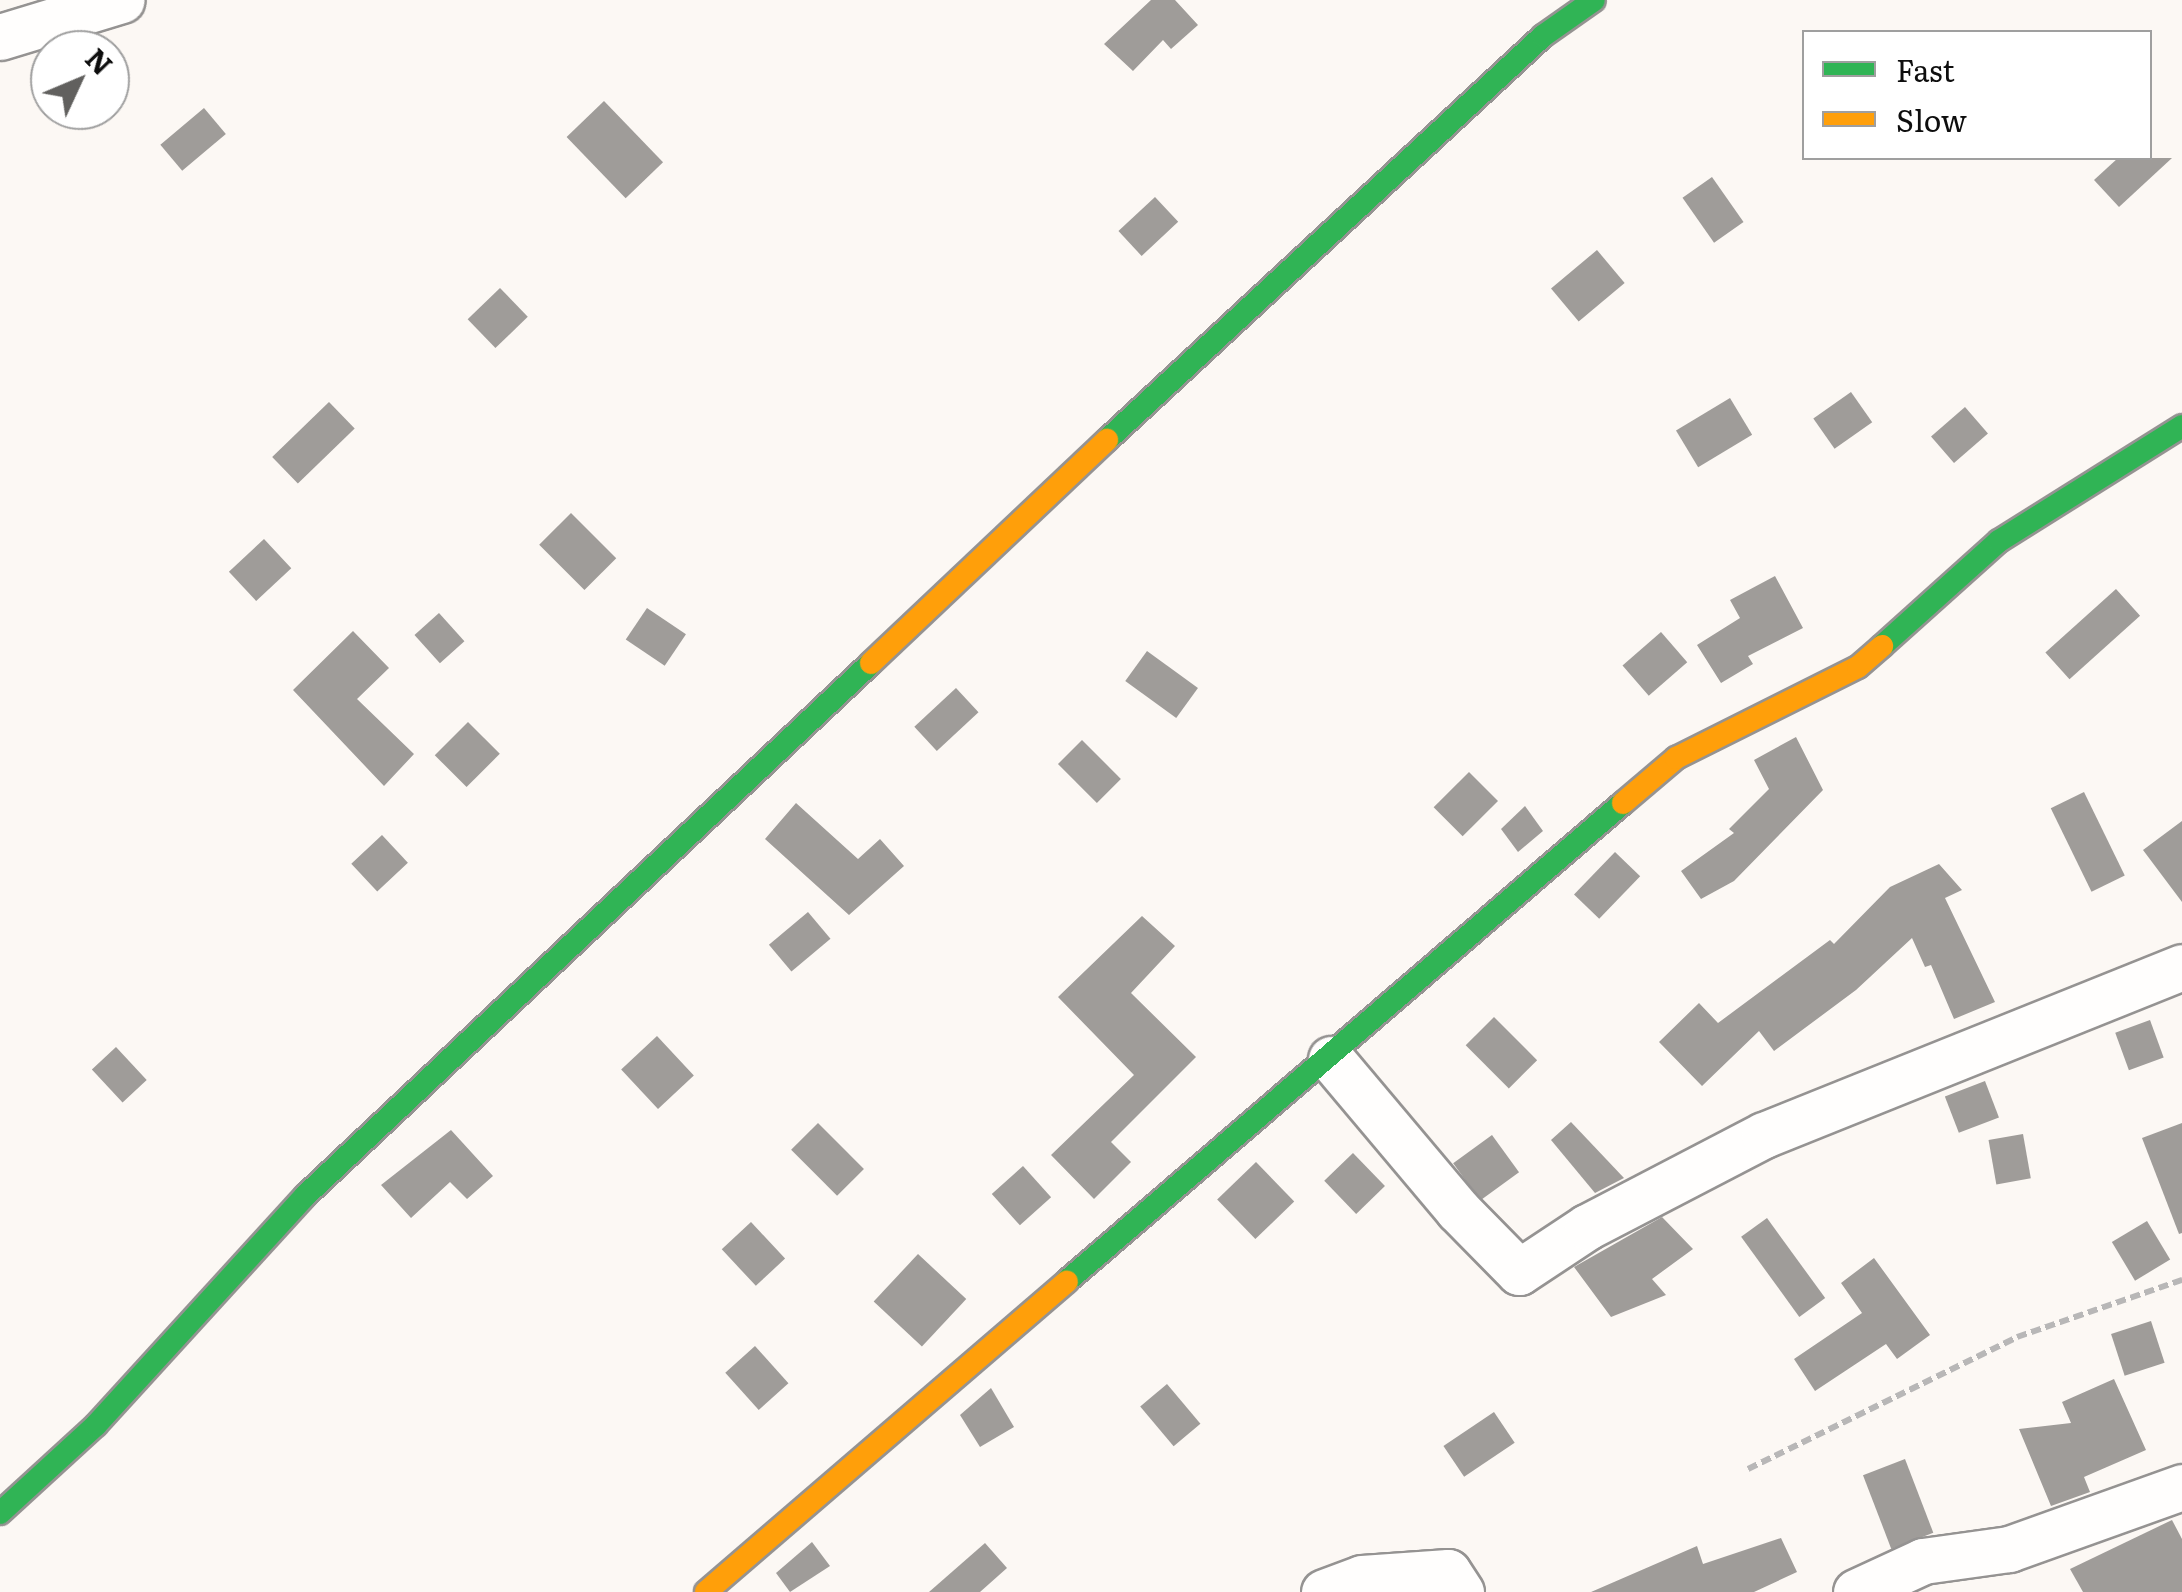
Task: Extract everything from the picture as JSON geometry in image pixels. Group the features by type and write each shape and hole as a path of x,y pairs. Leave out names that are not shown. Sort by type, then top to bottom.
{"street":[{"path":"0,37 122,0"},
{"path":"0,1513 96,1425 305,1196 1174,377 1543,36 1594,0"},
{"path":"706,1592 1331,1059 1676,758 1858,667 1998,541 2182,426"},
{"path":"1331,1059 1458,1210 1519,1272 1587,1227 1764,1135 2182,967"},
{"path":"1856,1592 1923,1560 2009,1550 2182,1487"},
{"path":"1324,1592 1362,1578 1455,1585"}],"path":[{"path":"1748,1468 2017,1337 2182,1280"}],"building":[{"path":"1151,0 1175,0 1198,25 1171,49 1163,40 1133,71 1104,44"},
{"path":"604,101 663,162 626,198 567,137"},
{"path":"204,108 226,134 182,171 160,145"},
{"path":"2172,158 2119,207 2094,180 2116,160"},
{"path":"1712,177 1744,222 1714,243 1683,198"},
{"path":"1155,197 1178,222 1142,256 1118,231"},
{"path":"1597,250 1625,283 1579,322 1551,289"},
{"path":"500,288 528,317 495,348 468,319"},
{"path":"1851,392 1872,422 1835,449 1813,418"},
{"path":"1730,398 1752,435 1698,467 1676,430"},
{"path":"329,402 355,429 298,483 272,457"},
{"path":"1965,407 1988,433 1954,463 1931,437"},
{"path":"571,513 616,558 584,590 539,545"},
{"path":"264,539 291,568 256,601 229,572"},
{"path":"1775,576 1803,628 1748,656 1753,664 1721,683 1697,645 1740,618 1730,600"},
{"path":"2116,589 2140,616 2069,679 2045,653"},
{"path":"647,608 686,634 665,666 626,640"},
{"path":"439,613 464,641 440,663 414,635"},
{"path":"353,631 389,668 357,699 414,754 384,786 293,690"},
{"path":"1661,632 1687,662 1649,696 1623,665"},
{"path":"1147,651 1198,688 1176,718 1125,681"},
{"path":"956,688 979,712 937,751 914,727"},
{"path":"468,722 500,754 467,787 435,755"},
{"path":"1796,737 1823,790 1734,881 1701,899 1681,871 1734,833 1729,829 1769,789 1754,760"},
{"path":"1082,740 1121,779 1097,803 1058,764"},
{"path":"1469,772 1498,801 1463,836 1434,807"},
{"path":"2084,792 2125,876 2092,892 2051,808"},
{"path":"796,803 858,859 880,839 904,866 849,915 765,839"},
{"path":"1525,806 1543,831 1518,852 1501,829"},
{"path":"2182,821 2182,902 2143,850"},
{"path":"382,835 408,863 377,891 351,864"},
{"path":"1615,852 1640,876 1599,919 1574,894"},
{"path":"1939,864 1962,890 1945,898 1995,1002 1954,1019 1931,965 1925,967 1912,938 1856,990 1774,1051 1759,1031 1702,1086 1659,1042 1699,1003 1718,1023 1830,940 1834,944 1890,887"},
{"path":"808,912 830,939 791,972 769,945"},
{"path":"1142,916 1175,946 1131,993 1196,1057 1111,1142 1131,1162 1094,1199 1051,1155 1134,1075 1058,997"},
{"path":"1494,1017 1537,1060 1509,1088 1466,1045"},
{"path":"2150,1020 2164,1058 2129,1070 2115,1033"},
{"path":"657,1036 694,1075 658,1109 621,1069"},
{"path":"116,1047 147,1080 123,1102 92,1070"},
{"path":"1985,1081 1999,1117 1959,1133 1945,1096"},
{"path":"1571,1122 1624,1178 1595,1193 1551,1140"},
{"path":"818,1123 864,1169 837,1196 791,1150"},
{"path":"2182,1123 2182,1233 2179,1234 2142,1138"},
{"path":"451,1130 493,1176 467,1199 450,1182 411,1218 381,1185"},
{"path":"2023,1134 2031,1178 1996,1184 1989,1140"},
{"path":"1492,1135 1519,1172 1480,1200 1453,1163"},
{"path":"1353,1153 1385,1186 1356,1214 1324,1181"},
{"path":"1256,1162 1294,1202 1255,1239 1217,1200"},
{"path":"1023,1166 1051,1197 1020,1225 992,1194"},
{"path":"1662,1217 1693,1249 1652,1279 1666,1295 1611,1317 1574,1267"},
{"path":"1767,1218 1825,1298 1799,1317 1741,1237"},
{"path":"2147,1221 2170,1260 2135,1281 2112,1242"},
{"path":"751,1222 785,1259 756,1286 722,1249"},
{"path":"918,1254 966,1299 922,1347 874,1302"},
{"path":"1874,1258 1930,1335 1897,1359 1886,1344 1815,1391 1794,1359 1862,1313 1841,1283"},
{"path":"2151,1321 2165,1363 2125,1376 2111,1334"},
{"path":"755,1346 788,1383 759,1410 725,1373"},
{"path":"2114,1379 2146,1450 2084,1477 2090,1492 2051,1506 2019,1429 2071,1423 2062,1402"},
{"path":"1167,1384 1200,1424 1174,1446 1140,1406"},
{"path":"991,1388 1014,1427 980,1447 960,1415"},
{"path":"1494,1412 1515,1443 1464,1477 1443,1446"},
{"path":"1905,1459 1933,1533 1891,1549 1863,1475"},
{"path":"2172,1520 2182,1539 2182,1592 2083,1592 2070,1569"},
{"path":"1781,1538 1797,1572 1754,1592 1591,1592 1697,1546 1703,1564"},
{"path":"812,1542 830,1566 790,1592 776,1573"},
{"path":"985,1543 1007,1568 980,1592 929,1592"}],"traffic: fast":[{"path":"1107,440 1543,36 1594,0"},
{"path":"1882,646 1999,541 2182,426"},
{"path":"0,1513 96,1425 305,1196 871,663"},
{"path":"1067,1281 1623,803"}],"traffic: slow":[{"path":"871,663 1107,440"},
{"path":"1623,803 1676,758 1858,667 1882,646"},
{"path":"706,1592 1067,1281"}]}
